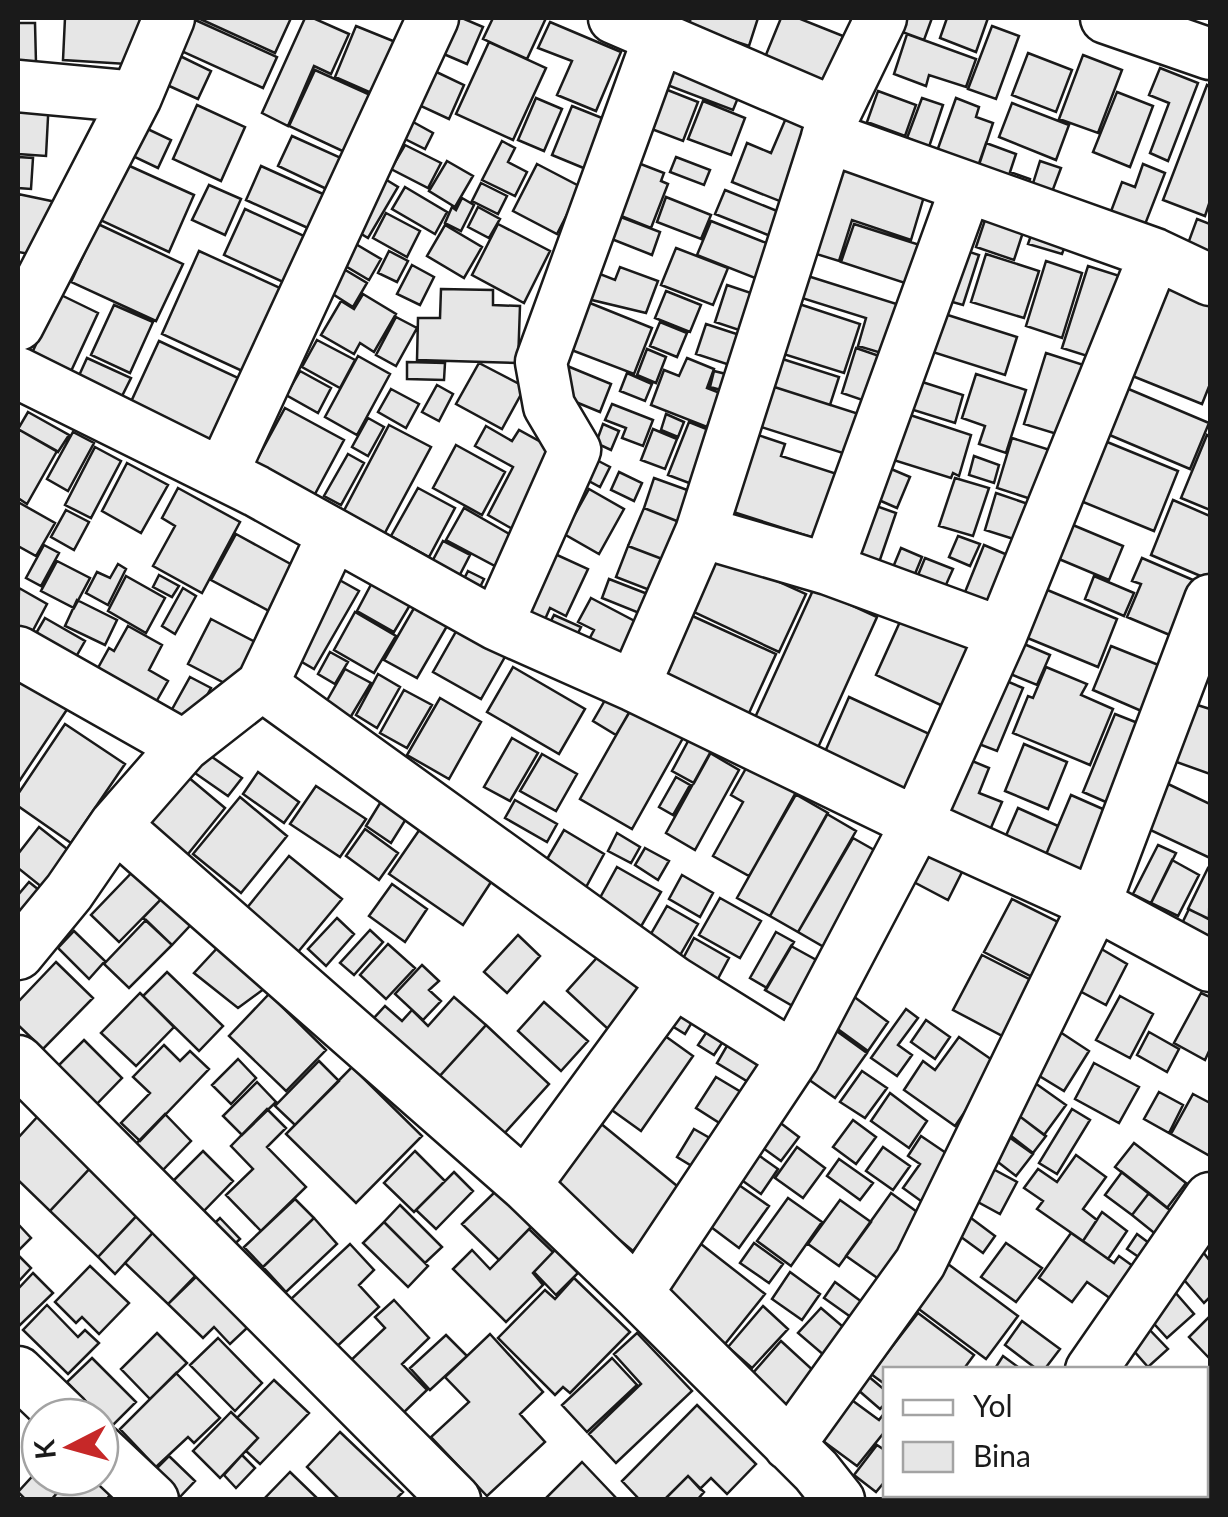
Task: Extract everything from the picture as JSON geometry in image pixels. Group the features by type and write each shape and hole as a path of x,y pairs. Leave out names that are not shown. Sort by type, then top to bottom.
{"street":[{"path":"18,325 136,97 169,18"},
{"path":"222,474 432,18"},
{"path":"634,686 701,532 831,125 882,18"},
{"path":"1106,18 1210,54"},
{"path":"497,625 575,450 549,406 542,362 636,27 966,188 1154,254 1210,280"},
{"path":"18,86 136,97"},
{"path":"828,570 966,188"},
{"path":"638,1293 794,1057 916,823 1002,633 1154,254"},
{"path":"18,373 222,474 497,625 1095,904 1210,966"},
{"path":"701,532 828,570 1002,633"},
{"path":"18,954 69,892 115,825 184,746 262,685 333,536"},
{"path":"115,825 525,1185 638,1293 807,1479 920,1263 1095,904 1210,600"},
{"path":"18,652 184,746"},
{"path":"262,685 674,982 794,1057"},
{"path":"525,1185 674,982"},
{"path":"18,1061 455,1500"},
{"path":"1093,1367 1210,1198"},
{"path":"18,1372 44,1397"},
{"path":"120,1469 152,1500"}],"building":[{"path":"65,18 146,18 143,65 63,60"},
{"path":"198,18 291,18 275,53"},
{"path":"305,18 349,34 331,74 314,66 288,126 262,113"},
{"path":"446,18 462,18 483,27 467,64 432,49"},
{"path":"493,18 546,18 527,59 483,39"},
{"path":"691,18 758,18 749,46 688,26"},
{"path":"781,18 798,18 843,36 822,87 763,62"},
{"path":"898,18 932,18 924,40 894,29"},
{"path":"947,18 988,18 976,52 940,38"},
{"path":"193,19 277,57 263,88 179,50"},
{"path":"550,22 621,52 596,111 557,95 572,61 538,48"},
{"path":"18,23 35,23 36,63 18,63"},
{"path":"356,26 398,43 376,95 335,77"},
{"path":"992,26 1019,36 996,99 968,89"},
{"path":"907,34 976,59 966,87 929,75 926,86 894,74"},
{"path":"489,42 546,68 513,140 456,114"},
{"path":"1028,53 1072,70 1056,112 1012,95"},
{"path":"674,55 744,83 733,110 662,83"},
{"path":"1083,55 1122,70 1098,133 1059,119"},
{"path":"180,56 211,71 198,99 167,85"},
{"path":"426,67 464,85 449,119 410,101"},
{"path":"1160,68 1198,83 1168,161 1150,153 1169,103 1149,95"},
{"path":"315,70 377,98 351,155 289,126"},
{"path":"1207,85 1210,201 1205,216 1163,200"},
{"path":"665,89 698,102 683,141 649,128"},
{"path":"878,91 916,105 905,136 867,122"},
{"path":"1117,92 1153,106 1130,167 1093,152"},
{"path":"18,96 49,98 46,156 18,154"},
{"path":"536,98 562,109 544,151 518,140"},
{"path":"922,98 943,105 929,147 907,138"},
{"path":"956,98 979,107 976,117 993,123 978,168 936,154"},
{"path":"703,101 745,118 731,155 688,139"},
{"path":"1012,103 1069,125 1056,160 999,137"},
{"path":"197,105 245,127 221,181 173,159"},
{"path":"572,106 607,120 586,169 552,155"},
{"path":"404,117 433,133 425,149 395,134"},
{"path":"786,118 822,132 792,206 732,182 747,143 771,153"},
{"path":"135,123 171,140 158,168 122,151"},
{"path":"292,136 350,162 335,193 278,166"},
{"path":"502,141 515,148 508,162 527,172 515,196 482,180"},
{"path":"986,143 1016,154 1010,172 1030,179 1026,193 975,175"},
{"path":"405,145 441,163 428,188 391,169"},
{"path":"620,156 664,173 661,181 668,184 651,228 611,212"},
{"path":"18,157 33,158 31,189 18,188"},
{"path":"676,157 710,170 704,185 670,172"},
{"path":"447,161 473,176 455,207 429,191"},
{"path":"1040,161 1061,168 1049,200 1030,193"},
{"path":"123,163 194,195 169,252 98,219"},
{"path":"537,164 581,187 557,234 513,211"},
{"path":"1143,164 1165,173 1144,227 1110,214 1122,182 1135,187"},
{"path":"837,165 925,193 911,240 852,220 839,261 810,252"},
{"path":"261,166 334,199 319,233 246,200"},
{"path":"385,179 398,187 368,238 355,230"},
{"path":"481,183 507,196 498,214 472,201"},
{"path":"209,185 241,199 225,235 192,220"},
{"path":"405,187 447,212 435,234 392,209"},
{"path":"725,190 787,215 778,239 715,214"},
{"path":"18,194 56,202 36,255 18,252"},
{"path":"666,197 711,215 701,239 657,222"},
{"path":"462,198 474,205 461,231 445,223 452,207 456,210"},
{"path":"478,207 500,219 489,238 468,227"},
{"path":"245,209 313,240 292,286 224,255"},
{"path":"386,213 420,231 407,257 373,238"},
{"path":"613,214 660,232 652,255 604,236"},
{"path":"987,214 1025,226 1014,260 976,247"},
{"path":"1197,219 1210,224 1210,259 1186,249"},
{"path":"711,221 774,246 760,280 697,255"},
{"path":"98,224 183,264 156,321 71,282"},
{"path":"498,224 550,251 524,303 472,275"},
{"path":"854,224 923,246 911,285 841,262"},
{"path":"1035,224 1069,235 1062,254 1028,244"},
{"path":"445,225 482,247 464,278 427,256"},
{"path":"349,240 381,259 369,280 337,261"},
{"path":"954,247 979,255 963,305 938,298"},
{"path":"676,248 728,268 713,305 661,285"},
{"path":"199,251 289,292 251,375 162,334"},
{"path":"389,251 408,261 397,282 378,273"},
{"path":"986,254 1039,271 1024,318 971,302"},
{"path":"1046,261 1082,273 1062,338 1026,326"},
{"path":"412,265 434,277 420,305 397,294"},
{"path":"1088,266 1126,278 1100,360 1062,348"},
{"path":"582,267 615,280 620,267 658,281 646,313 571,295"},
{"path":"342,268 367,283 353,307 328,291"},
{"path":"795,272 903,306 888,355 858,346 866,318 789,294"},
{"path":"1163,281 1210,300 1210,384 1202,404 1125,373"},
{"path":"727,285 757,295 745,332 715,322"},
{"path":"441,289 493,290 493,305 520,306 518,363 417,360 418,318 440,318"},
{"path":"666,291 701,305 690,332 655,318"},
{"path":"59,294 98,313 66,382 27,364"},
{"path":"363,294 396,314 374,352 360,343 354,354 321,335 341,301 354,309"},
{"path":"580,299 652,328 634,374 561,346"},
{"path":"793,302 860,324 844,373 777,352"},
{"path":"114,305 153,322 130,373 91,355"},
{"path":"932,310 1017,337 1005,375 920,348"},
{"path":"396,317 417,328 396,366 376,355"},
{"path":"660,322 687,333 677,357 650,346"},
{"path":"706,324 752,339 742,369 696,354"},
{"path":"317,340 355,360 340,388 302,367"},
{"path":"159,341 249,383 214,459 124,417"},
{"path":"856,348 885,358 871,403 842,393"},
{"path":"647,349 666,357 656,383 637,375"},
{"path":"1046,353 1093,368 1070,438 1024,424"},
{"path":"358,356 390,374 357,435 325,417"},
{"path":"773,356 839,377 830,405 765,384"},
{"path":"87,358 131,378 115,410 72,391"},
{"path":"687,358 714,369 707,388 720,393 707,427 651,405 664,370 679,376"},
{"path":"407,362 445,363 444,380 407,379"},
{"path":"479,363 525,387 502,429 456,404"},
{"path":"560,363 611,384 600,412 549,391"},
{"path":"300,371 331,388 318,413 286,395"},
{"path":"714,371 726,374 721,390 710,387"},
{"path":"627,373 652,384 645,401 620,391"},
{"path":"976,374 1026,390 1006,453 979,444 985,426 962,418"},
{"path":"916,380 963,395 955,423 907,408"},
{"path":"1112,382 1209,423 1190,469 1093,428"},
{"path":"765,384 862,415 849,455 752,424"},
{"path":"437,385 453,394 439,421 422,412"},
{"path":"391,389 419,404 406,428 378,412"},
{"path":"612,404 653,420 643,446 622,438 626,428 605,420"},
{"path":"285,408 344,440 308,507 249,474"},
{"path":"28,412 69,435 58,452 18,429"},
{"path":"901,412 971,435 959,476 953,473 951,478 887,458"},
{"path":"666,414 684,422 678,437 661,430"},
{"path":"368,418 384,427 368,456 352,447"},
{"path":"689,422 714,432 705,489 668,475"},
{"path":"603,424 619,431 611,450 596,443"},
{"path":"389,425 431,447 380,542 339,520"},
{"path":"486,426 512,441 519,430 559,452 516,531 488,515 513,467 475,446"},
{"path":"18,429 57,451 27,504 18,498"},
{"path":"653,429 677,439 665,469 641,460"},
{"path":"73,432 94,443 68,491 47,479"},
{"path":"752,433 785,444 781,456 837,474 817,539 727,510"},
{"path":"1207,435 1210,437 1210,510 1181,498"},
{"path":"1095,437 1178,471 1154,531 1071,497"},
{"path":"1012,438 1050,450 1034,500 997,488"},
{"path":"456,445 505,472 482,515 433,488"},
{"path":"95,447 121,461 91,518 65,505"},
{"path":"348,454 364,463 341,505 324,496"},
{"path":"585,454 610,467 600,487 574,473"},
{"path":"974,456 999,465 994,483 969,475"},
{"path":"127,463 168,485 141,533 102,511"},
{"path":"877,463 910,477 897,508 865,494"},
{"path":"619,472 642,483 634,501 611,490"},
{"path":"654,478 704,496 692,527 644,508"},
{"path":"955,478 989,488 973,536 939,526"},
{"path":"178,488 240,522 202,593 153,566 175,526 162,518"},
{"path":"418,488 455,508 429,557 391,536"},
{"path":"589,489 624,509 599,554 564,534"},
{"path":"996,493 1034,506 1023,542 985,530"},
{"path":"1173,500 1210,516 1210,580 1151,555"},
{"path":"862,501 896,513 873,580 839,567"},
{"path":"18,502 55,523 36,556 18,546"},
{"path":"464,508 511,535 495,566 446,540"},
{"path":"644,508 692,527 678,565 628,546"},
{"path":"66,510 89,522 74,550 51,537"},
{"path":"1061,520 1123,546 1109,580 1047,554"},
{"path":"236,534 296,567 271,612 211,580"},
{"path":"958,536 980,544 970,566 949,557"},
{"path":"443,541 470,555 452,590 425,575"},
{"path":"44,545 59,553 41,586 26,578"},
{"path":"984,545 1010,556 985,617 959,607"},
{"path":"628,546 678,565 665,596 616,577"},
{"path":"901,548 922,557 910,586 889,577"},
{"path":"544,549 588,569 566,616 550,608 538,635 511,622"},
{"path":"709,550 806,594 779,652 683,607"},
{"path":"925,558 953,569 941,596 914,585"},
{"path":"1142,558 1207,586 1184,641 1127,617 1141,584 1132,581"},
{"path":"57,561 90,578 74,608 41,591"},
{"path":"118,564 126,569 108,605 86,593 97,572 110,578"},
{"path":"468,571 484,579 471,605 455,597"},
{"path":"327,573 359,591 314,669 283,651"},
{"path":"159,575 179,586 172,597 153,587"},
{"path":"126,576 165,598 146,633 108,611"},
{"path":"1094,576 1134,593 1124,616 1085,599"},
{"path":"374,579 413,600 394,632 357,611"},
{"path":"609,579 663,600 654,619 602,598"},
{"path":"19,588 47,604 30,636 18,629"},
{"path":"183,588 196,596 175,634 162,626"},
{"path":"814,588 877,617 811,763 748,733"},
{"path":"1045,589 1117,619 1098,667 1025,637"},
{"path":"421,596 454,614 417,678 384,660"},
{"path":"591,598 646,627 624,669 584,649 594,630 578,622"},
{"path":"77,600 117,620 105,645 65,626"},
{"path":"908,604 993,643 960,714 876,675"},
{"path":"355,612 396,636 374,673 334,650"},
{"path":"688,614 776,654 744,724 657,684"},
{"path":"554,615 581,627 571,647 544,635"},
{"path":"45,618 85,641 69,669 28,647"},
{"path":"211,619 259,644 236,689 188,664"},
{"path":"462,621 510,648 481,699 433,672"},
{"path":"128,626 162,645 149,670 168,681 152,709 93,677 109,648 114,651"},
{"path":"1017,641 1050,655 1037,685 1003,671"},
{"path":"1111,646 1171,670 1153,716 1093,690"},
{"path":"330,652 348,662 335,684 318,674"},
{"path":"18,664 72,702 18,783"},
{"path":"513,667 585,709 559,754 487,712"},
{"path":"1046,667 1087,684 1081,695 1113,709 1090,765 1013,733 1028,696 1033,698"},
{"path":"345,669 371,683 350,718 325,704"},
{"path":"378,674 400,687 377,728 356,715"},
{"path":"190,677 211,688 191,725 170,713"},
{"path":"997,677 1023,688 997,751 971,741"},
{"path":"404,690 432,705 407,748 380,733"},
{"path":"608,695 632,708 616,735 593,721"},
{"path":"849,697 936,737 902,809 817,770"},
{"path":"440,698 481,722 449,779 407,755"},
{"path":"1191,703 1210,709 1210,774 1171,760"},
{"path":"631,709 683,738 632,829 580,799"},
{"path":"1115,714 1148,727 1115,806 1083,792"},
{"path":"65,724 125,764 71,843 18,806 18,794"},
{"path":"693,732 715,745 694,783 672,771"},
{"path":"512,738 538,753 510,801 484,787"},
{"path":"1024,744 1067,762 1048,809 1005,791"},
{"path":"205,752 242,778 228,796 192,771"},
{"path":"710,753 739,770 695,850 666,833"},
{"path":"953,753 989,768 979,793 1002,802 987,837 929,812"},
{"path":"542,754 577,774 556,811 520,791"},
{"path":"749,763 798,791 749,876 713,856 743,802 731,795"},
{"path":"258,772 299,802 284,823 243,794"},
{"path":"188,777 225,808 184,859 146,829"},
{"path":"676,777 690,785 673,815 659,807"},
{"path":"1166,783 1210,804 1210,858 1146,828"},
{"path":"316,786 366,819 340,857 290,824"},
{"path":"795,794 828,813 770,916 737,898"},
{"path":"385,795 411,811 391,843 366,826"},
{"path":"1071,795 1121,817 1093,886 1042,864"},
{"path":"240,797 287,836 241,893 193,854"},
{"path":"515,800 557,824 547,842 505,818"},
{"path":"1018,808 1058,826 1042,864 1001,847"},
{"path":"827,814 856,831 798,932 770,916"},
{"path":"39,827 81,860 53,896 18,868 18,854"},
{"path":"365,829 398,853 379,880 346,856"},
{"path":"420,829 493,879 463,925 389,874"},
{"path":"564,830 604,854 585,889 543,866"},
{"path":"617,833 640,847 631,863 608,851"},
{"path":"853,838 890,859 836,954 798,932"},
{"path":"927,841 967,862 948,900 908,879"},
{"path":"1158,845 1176,853 1151,903 1133,894"},
{"path":"645,848 669,861 658,880 635,865"},
{"path":"289,856 342,899 298,952 246,909"},
{"path":"1172,860 1199,875 1178,916 1151,903"},
{"path":"140,864 168,892 119,942 91,915"},
{"path":"617,867 661,892 639,930 596,905"},
{"path":"1210,869 1209,919 1188,909"},
{"path":"682,875 713,893 700,917 669,899"},
{"path":"29,882 54,902 18,947 18,895"},
{"path":"392,884 427,909 405,942 369,916"},
{"path":"172,888 200,915 172,945 143,918"},
{"path":"720,898 761,921 740,958 699,935"},
{"path":"1012,899 1072,929 1044,983 984,952"},
{"path":"667,906 698,924 675,964 644,946"},
{"path":"1189,909 1210,920 1210,957 1174,940"},
{"path":"337,918 354,934 326,966 308,949"},
{"path":"146,920 172,945 129,988 104,964"},
{"path":"370,930 383,942 354,975 340,963"},
{"path":"74,931 105,961 89,979 58,948"},
{"path":"776,932 794,942 767,988 750,978"},
{"path":"518,935 540,956 507,993 484,972"},
{"path":"694,938 729,958 713,988 678,968"},
{"path":"221,944 272,983 238,1008 194,973"},
{"path":"388,944 415,968 386,999 360,975"},
{"path":"791,946 829,967 803,1012 765,990"},
{"path":"1098,947 1127,964 1106,1005 1076,989"},
{"path":"603,951 645,989 608,1029 567,991"},
{"path":"982,955 1039,984 1010,1040 953,1010"},
{"path":"56,962 93,998 43,1049 18,1025 18,1002"},
{"path":"422,965 439,981 429,990 441,1001 423,1020 395,994"},
{"path":"167,972 223,1026 199,1051 143,996"},
{"path":"845,990 888,1022 868,1051 824,1019"},
{"path":"140,993 174,1027 136,1066 101,1033"},
{"path":"1201,993 1210,997 1210,1049 1205,1060 1174,1043"},
{"path":"269,994 326,1050 286,1091 229,1036"},
{"path":"1120,996 1153,1014 1130,1058 1096,1040"},
{"path":"454,997 486,1025 438,1078 373,1019 385,1006 402,1021 412,1010 428,1026"},
{"path":"678,1000 698,1012 685,1034 664,1021"},
{"path":"544,1002 588,1041 561,1071 518,1031"},
{"path":"906,1009 918,1018 898,1045 912,1055 897,1076 871,1058"},
{"path":"926,1020 950,1037 935,1059 911,1042"},
{"path":"486,1025 549,1084 502,1136 438,1078"},
{"path":"831,1027 867,1053 835,1098 798,1072"},
{"path":"654,1028 693,1056 641,1131 602,1103"},
{"path":"1054,1028 1089,1051 1064,1091 1028,1069"},
{"path":"708,1030 724,1040 714,1055 698,1045"},
{"path":"735,1032 769,1052 750,1083 717,1063"},
{"path":"1149,1032 1179,1049 1167,1072 1137,1055"},
{"path":"959,1037 998,1064 955,1126 904,1090 923,1061 935,1070"},
{"path":"84,1040 122,1078 88,1113 49,1075"},
{"path":"164,1045 180,1061 190,1051 209,1069 140,1141 121,1123 150,1093 133,1077"},
{"path":"238,1059 256,1078 231,1104 212,1085"},
{"path":"319,1061 339,1081 295,1125 275,1106"},
{"path":"1094,1063 1139,1087 1119,1123 1075,1099"},
{"path":"352,1067 422,1136 356,1203 286,1134"},
{"path":"862,1071 887,1088 865,1118 840,1102"},
{"path":"716,1077 751,1098 732,1131 696,1108"},
{"path":"257,1082 276,1102 242,1135 223,1116"},
{"path":"1035,1083 1066,1105 1044,1135 1014,1112"},
{"path":"1159,1092 1183,1105 1169,1133 1144,1119"},
{"path":"890,1093 927,1121 909,1148 871,1121"},
{"path":"1193,1094 1210,1103 1210,1156 1171,1134"},
{"path":"267,1109 286,1128 267,1147 306,1187 261,1231 226,1195 253,1169 231,1146"},
{"path":"1072,1109 1090,1120 1057,1174 1039,1163"},
{"path":"1014,1112 1046,1136 1033,1153 1002,1129"},
{"path":"165,1114 191,1141 160,1173 133,1147"},
{"path":"39,1115 92,1166 50,1211 18,1180 18,1138"},
{"path":"770,1115 799,1137 781,1161 752,1140"},
{"path":"594,1118 682,1190 633,1251 545,1178"},
{"path":"853,1120 876,1137 856,1164 833,1147"},
{"path":"694,1129 722,1145 705,1174 677,1157"},
{"path":"921,1136 952,1157 921,1201 903,1188 920,1164 908,1156"},
{"path":"1009,1137 1033,1154 1016,1176 994,1159"},
{"path":"1134,1143 1186,1183 1167,1208 1115,1167"},
{"path":"797,1147 825,1168 803,1198 775,1178"},
{"path":"883,1147 910,1166 893,1190 866,1171"},
{"path":"203,1151 233,1181 198,1217 167,1187"},
{"path":"415,1151 445,1181 414,1212 384,1183"},
{"path":"754,1152 778,1169 761,1194 736,1176"},
{"path":"1076,1155 1106,1177 1083,1209 1097,1220 1083,1241 1037,1209 1043,1201 1024,1188 1038,1169 1057,1182"},
{"path":"839,1159 873,1183 860,1200 827,1176"},
{"path":"96,1162 144,1208 98,1257 50,1211"},
{"path":"993,1169 1017,1182 1000,1214 976,1201"},
{"path":"454,1172 473,1191 436,1229 416,1210"},
{"path":"1122,1172 1149,1193 1132,1215 1105,1195"},
{"path":"736,1183 769,1206 739,1248 707,1224"},
{"path":"499,1188 535,1223 499,1260 462,1224"},
{"path":"891,1193 931,1222 886,1284 846,1256"},
{"path":"1149,1193 1180,1218 1163,1240 1132,1215"},
{"path":"788,1198 822,1222 791,1266 757,1241"},
{"path":"295,1199 314,1218 263,1267 244,1247"},
{"path":"840,1200 871,1222 839,1266 808,1244"},
{"path":"400,1205 442,1247 425,1263 384,1222"},
{"path":"959,1209 995,1236 983,1253 946,1226"},
{"path":"141,1211 158,1227 115,1274 98,1257"},
{"path":"1102,1212 1127,1231 1108,1259 1083,1241"},
{"path":"220,1218 240,1239 221,1257 200,1237"},
{"path":"314,1218 337,1244 286,1292 263,1267"},
{"path":"384,1222 428,1266 408,1287 363,1243"},
{"path":"18,1224 31,1238 18,1251"},
{"path":"158,1227 202,1269 168,1304 125,1263"},
{"path":"529,1229 553,1252 533,1273 543,1285 506,1322 453,1269 472,1250 490,1269"},
{"path":"1071,1233 1114,1263 1119,1256 1137,1269 1114,1301 1087,1282 1072,1302 1039,1278"},
{"path":"1137,1234 1153,1246 1143,1260 1127,1249"},
{"path":"754,1243 783,1264 769,1283 740,1263"},
{"path":"1006,1243 1042,1268 1016,1302 981,1277"},
{"path":"350,1244 374,1270 359,1285 379,1307 331,1352 291,1299"},
{"path":"701,1244 765,1294 725,1344 662,1294"},
{"path":"555,1250 578,1273 556,1295 534,1272"},
{"path":"1203,1252 1210,1261 1210,1297 1204,1303 1179,1274"},
{"path":"18,1258 31,1268 18,1282"},
{"path":"944,1261 1018,1316 986,1359 912,1304"},
{"path":"90,1266 129,1303 99,1334 82,1317 76,1323 55,1302"},
{"path":"202,1271 216,1295 247,1328 230,1344 214,1327 203,1338 168,1304"},
{"path":"790,1272 820,1294 802,1320 772,1299"},
{"path":"33,1273 53,1293 20,1325 18,1289"},
{"path":"574,1278 630,1332 570,1393 563,1387 555,1395 498,1338 545,1290 555,1299"},
{"path":"835,1282 866,1305 855,1320 824,1298"},
{"path":"1174,1291 1194,1314 1167,1338 1147,1316"},
{"path":"394,1300 429,1338 402,1364 427,1390 398,1418 347,1364 385,1328 375,1317"},
{"path":"47,1305 78,1337 85,1330 99,1343 68,1374 23,1330"},
{"path":"763,1306 788,1329 752,1368 728,1347"},
{"path":"821,1308 848,1331 825,1356 798,1333"},
{"path":"918,1313 974,1355 965,1367 883,1367 883,1383 871,1374"},
{"path":"1210,1316 1210,1359 1189,1337"},
{"path":"1022,1321 1060,1349 1046,1367 1034,1367 1005,1345"},
{"path":"1145,1325 1168,1349 1148,1367 1126,1342"},
{"path":"157,1333 187,1363 150,1399 121,1369"},
{"path":"637,1333 692,1391 616,1463 589,1434 641,1384 614,1354"},
{"path":"490,1334 543,1392 520,1414 545,1442 487,1496 431,1437 469,1402 445,1377"},
{"path":"446,1335 467,1356 430,1390 410,1368"},
{"path":"218,1338 262,1383 235,1411 190,1365"},
{"path":"781,1341 816,1373 781,1412 746,1381"},
{"path":"1003,1356 1018,1367 996,1367"},
{"path":"92,1358 136,1402 120,1418 120,1397 82,1397 67,1382"},
{"path":"612,1358 637,1385 587,1432 562,1405"},
{"path":"176,1373 220,1418 194,1443 188,1437 156,1467 120,1429"},
{"path":"868,1376 883,1388 883,1406 880,1409 857,1389"},
{"path":"274,1380 309,1413 260,1464 246,1451 258,1438 237,1418"},
{"path":"849,1398 879,1420 883,1415 883,1434 857,1466 819,1438"},
{"path":"697,1405 756,1464 727,1494 711,1478 700,1489 688,1476 664,1500 640,1500 622,1481"},
{"path":"231,1412 258,1438 220,1478 193,1451"},
{"path":"340,1432 403,1492 395,1500 340,1500 307,1467"},
{"path":"877,1445 883,1449 883,1484 876,1492 854,1475"},
{"path":"242,1455 255,1468 236,1488 224,1475"},
{"path":"169,1456 195,1481 178,1499 152,1473"},
{"path":"582,1462 618,1500 544,1500"},
{"path":"290,1472 319,1500 263,1500"},
{"path":"688,1476 704,1492 697,1500 664,1500"},
{"path":"23,1497 54,1497 51,1500"},
{"path":"54,1497 108,1497 106,1500 51,1500"},
{"path":"1110,1497 1144,1497 1141,1500"}]}
